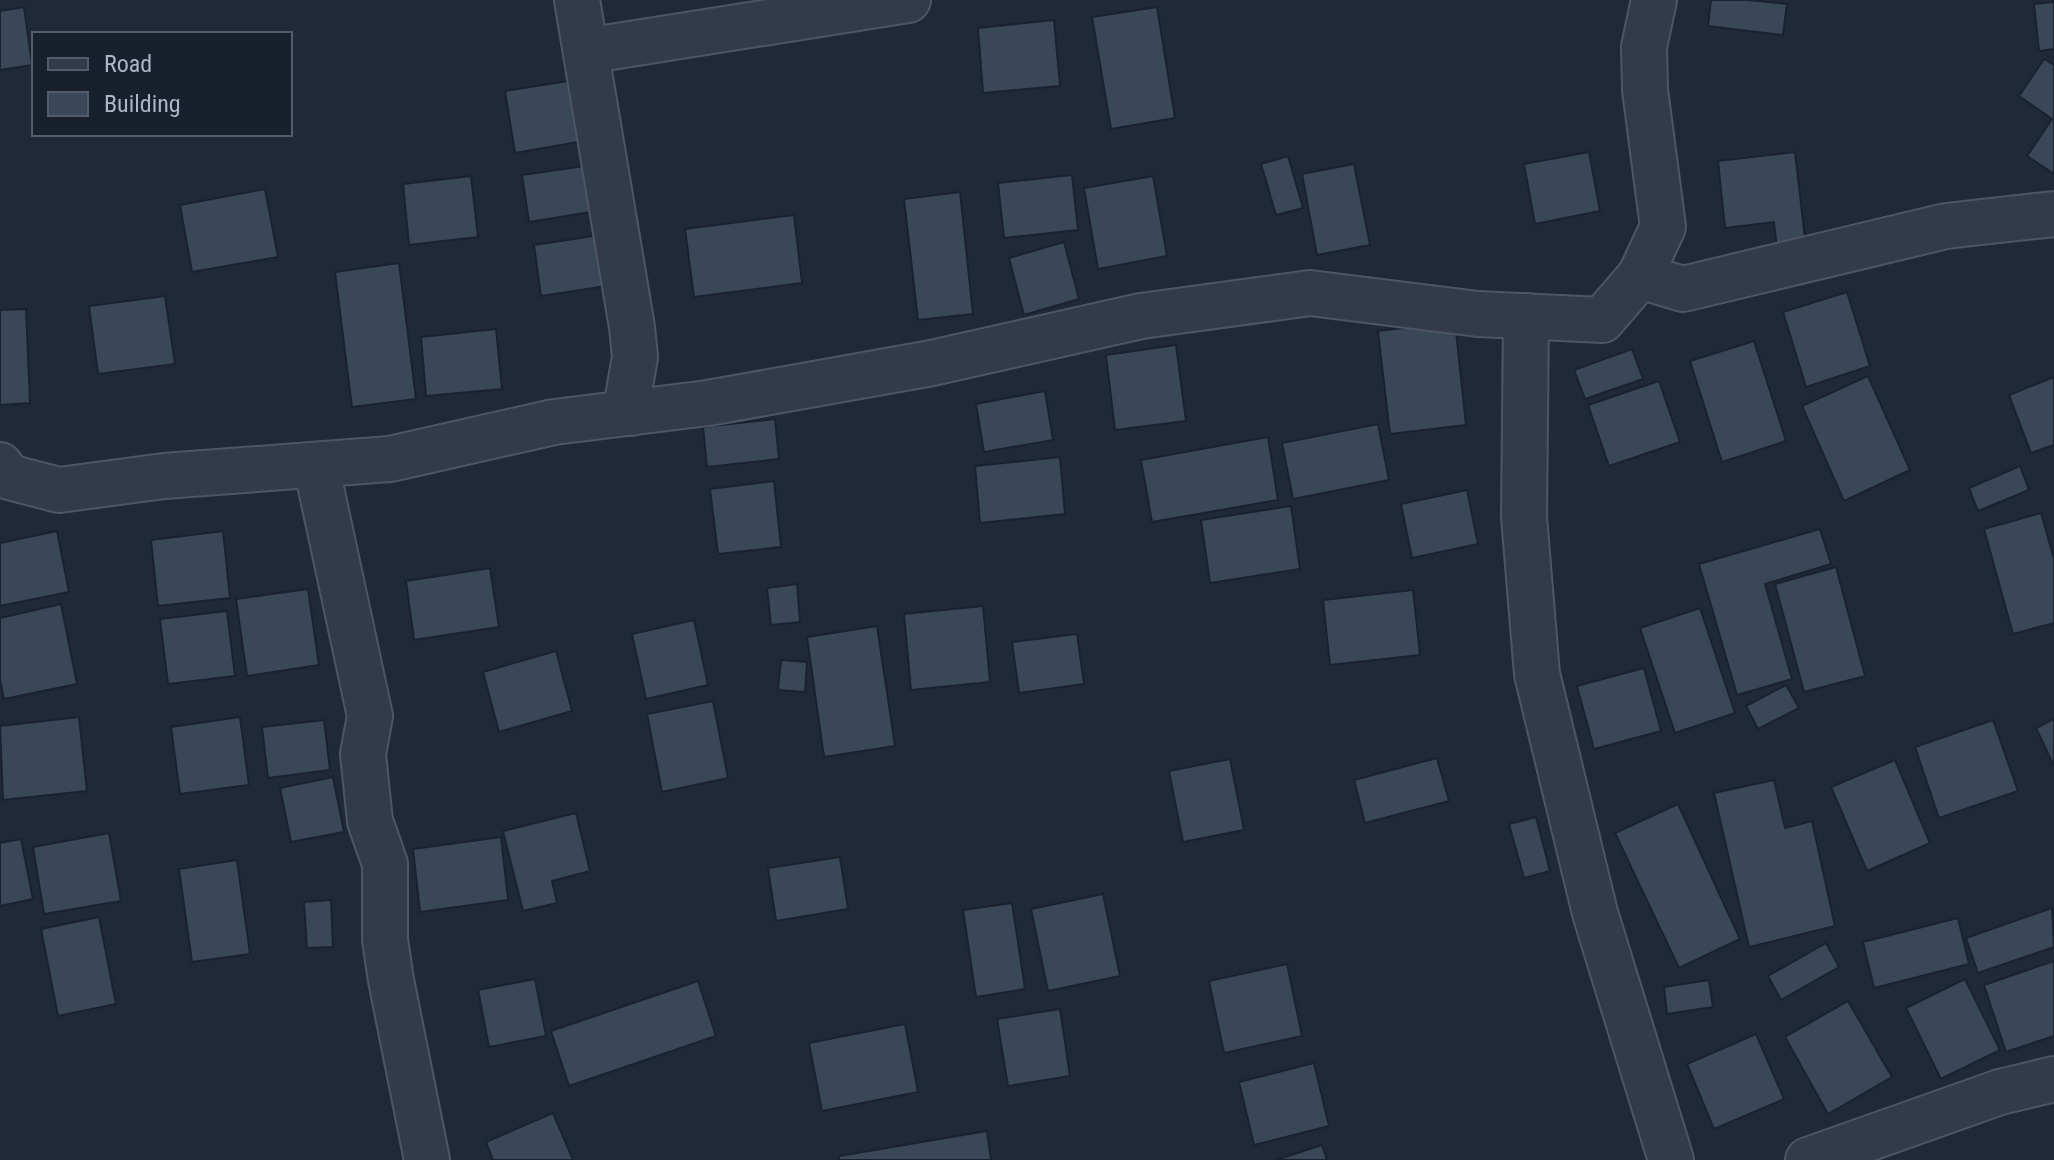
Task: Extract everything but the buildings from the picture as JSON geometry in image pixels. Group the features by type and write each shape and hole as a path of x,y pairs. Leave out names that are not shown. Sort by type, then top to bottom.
{"street":[{"path":"577,0 632,327 635,357 628,397 631,413"},
{"path":"586,51 908,0"},
{"path":"0,465 9,477 59,490 164,476 390,459 554,422 708,403 932,363 1141,316 1310,293 1478,314 1602,320 1640,276 1663,227 1645,90 1644,47 1654,0"},
{"path":"1640,276 1683,289 1946,226 2054,214"},
{"path":"1526,316 1524,517 1537,674 1595,913 1671,1160"},
{"path":"316,465 370,716 363,754 370,821 385,864 385,940 427,1160"},
{"path":"1808,1160 2000,1092 2054,1079"}]}
